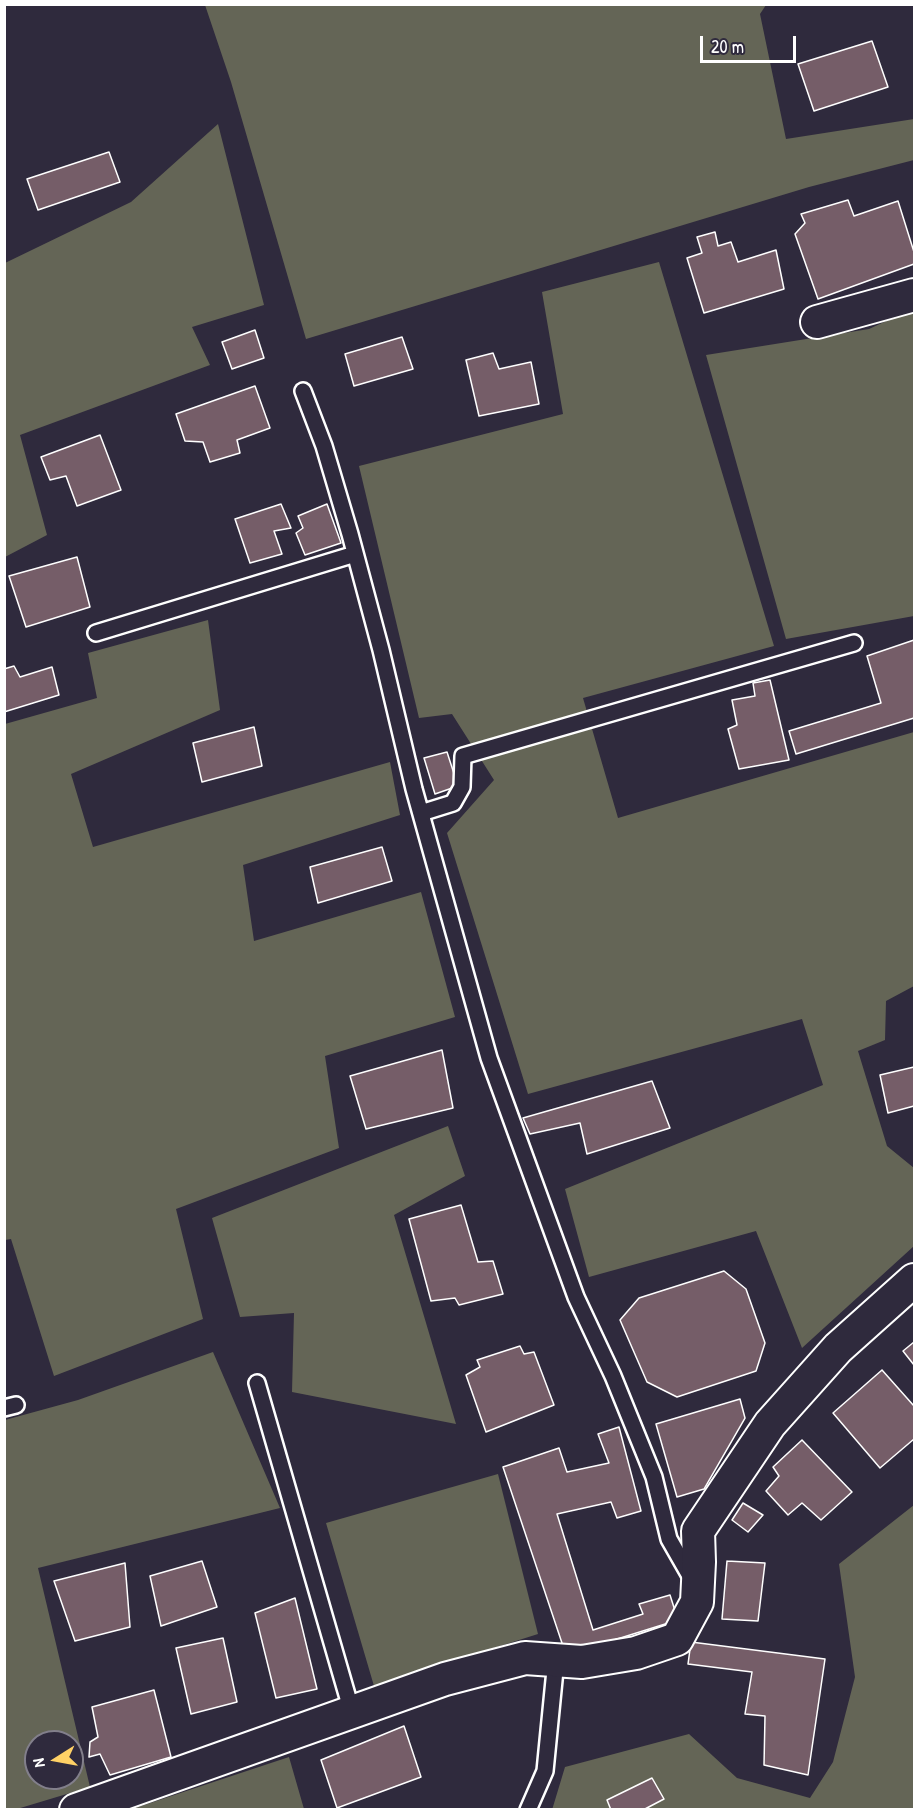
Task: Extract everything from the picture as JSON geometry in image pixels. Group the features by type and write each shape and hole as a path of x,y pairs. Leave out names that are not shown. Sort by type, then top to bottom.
{"street":[{"path":"817,322 915,294"},
{"path":"76,1809 445,1679 525,1658 582,1662 636,1653 676,1639 697,1602 698,1531 770,1424 838,1348 915,1280"}],"lane":[{"path":"303,390 324,446 355,555 421,813 493,1069 576,1297 613,1376 654,1477 669,1539 698,1589"},
{"path":"96,633 355,555"},
{"path":"421,813 453,803 462,787 463,756 854,643"},
{"path":"257,1383 352,1712"},
{"path":"528,1809 545,1771 556,1660"}],"green space":[{"path":"205,5 766,5 760,14 786,139 914,119 914,160 809,187 306,339 231,82"},
{"path":"218,124 264,305 192,327 210,365 20,435 47,535 5,557 5,263 131,202"},
{"path":"659,262 774,646 583,698 618,818 914,732 914,986 886,1001 885,1040 858,1051 887,1146 914,1168 914,1246 802,1348 756,1231 589,1277 565,1189 823,1085 802,1019 528,1094 447,833 494,780 452,714 419,718 359,466 563,414 542,292"},
{"path":"914,308 914,616 786,639 706,355 869,329"},
{"path":"208,620 220,710 71,774 93,847 390,762 400,815 243,865 254,941 421,892 455,1017 325,1056 339,1148 176,1209 203,1319 54,1376 11,1239 5,1240 5,724 97,698 88,653"},
{"path":"448,1126 465,1176 394,1215 456,1424 292,1392 294,1313 240,1317 212,1218"},
{"path":"213,1352 280,1508 38,1568 76,1730 24,1730 24,1790 80,1790 17,1809 5,1809 5,1420 78,1400"},
{"path":"498,1474 538,1634 374,1686 326,1523"},
{"path":"914,1505 914,1809 552,1810 565,1767 689,1734 737,1778 810,1798 833,1762 855,1677 839,1564"},
{"path":"289,1757 304,1809 132,1809"},
{"path":"84,1762 90,1787 84,1789"}],"building":[{"path":"872,41 888,87 814,111 798,64"},
{"path":"109,152 120,182 38,210 27,179"},
{"path":"848,200 854,216 898,201 914,252 914,264 818,299 795,234 805,223 801,214"},
{"path":"715,232 718,246 731,242 738,262 776,250 784,289 704,313 687,258 702,253 697,237"},
{"path":"255,330 264,358 232,369 222,342"},
{"path":"402,337 413,369 354,386 345,354"},
{"path":"493,353 499,369 531,362 539,404 479,416 466,360"},
{"path":"255,386 270,428 237,440 240,453 210,462 203,442 185,441 176,414"},
{"path":"100,435 121,490 77,506 66,476 50,480 41,457"},
{"path":"281,504 291,528 274,531 282,554 250,563 235,519"},
{"path":"327,504 341,543 305,555 296,533 303,528 298,516"},
{"path":"77,557 90,607 26,627 9,576"},
{"path":"914,640 914,718 796,754 789,731 881,703 867,656"},
{"path":"14,666 20,677 52,667 59,695 4,712 4,669"},
{"path":"770,680 789,760 739,769 728,729 737,725 732,700 755,696 753,683"},
{"path":"254,727 262,766 202,782 193,743"},
{"path":"447,752 458,786 435,794 424,758"},
{"path":"382,847 392,881 318,903 310,867"},
{"path":"442,1050 453,1108 366,1129 350,1076"},
{"path":"914,1067 914,1106 888,1113 880,1075"},
{"path":"652,1081 670,1128 587,1154 580,1123 530,1134 523,1118"},
{"path":"461,1205 478,1262 493,1261 503,1294 459,1305 455,1298 431,1301 409,1219"},
{"path":"724,1271 746,1289 765,1343 756,1371 677,1397 647,1382 620,1320 639,1298"},
{"path":"914,1342 914,1365 903,1351"},
{"path":"520,1346 524,1354 534,1352 554,1405 486,1432 466,1375 480,1367 477,1360"},
{"path":"882,1370 914,1406 914,1439 880,1468 833,1413"},
{"path":"740,1399 745,1418 704,1489 677,1497 656,1424"},
{"path":"619,1427 641,1511 617,1518 611,1502 557,1514 593,1630 643,1614 639,1604 670,1595 678,1620 566,1655 503,1467 559,1448 567,1472 609,1463 598,1434"},
{"path":"802,1440 852,1492 821,1520 802,1503 788,1515 766,1491 779,1476 773,1467"},
{"path":"743,1503 763,1515 748,1532 732,1520"},
{"path":"202,1561 217,1607 161,1626 150,1576"},
{"path":"727,1561 765,1563 758,1621 722,1619"},
{"path":"125,1563 130,1627 75,1641 54,1581"},
{"path":"295,1598 317,1689 276,1698 255,1613"},
{"path":"223,1638 237,1702 191,1714 176,1648"},
{"path":"691,1642 825,1659 808,1775 764,1765 765,1716 745,1714 752,1672 688,1664"},
{"path":"154,1690 171,1757 110,1775 100,1754 89,1757 90,1742 98,1737 92,1707"},
{"path":"404,1726 421,1777 337,1808 321,1760"},
{"path":"652,1778 664,1799 643,1810 611,1810 607,1800"}]}
